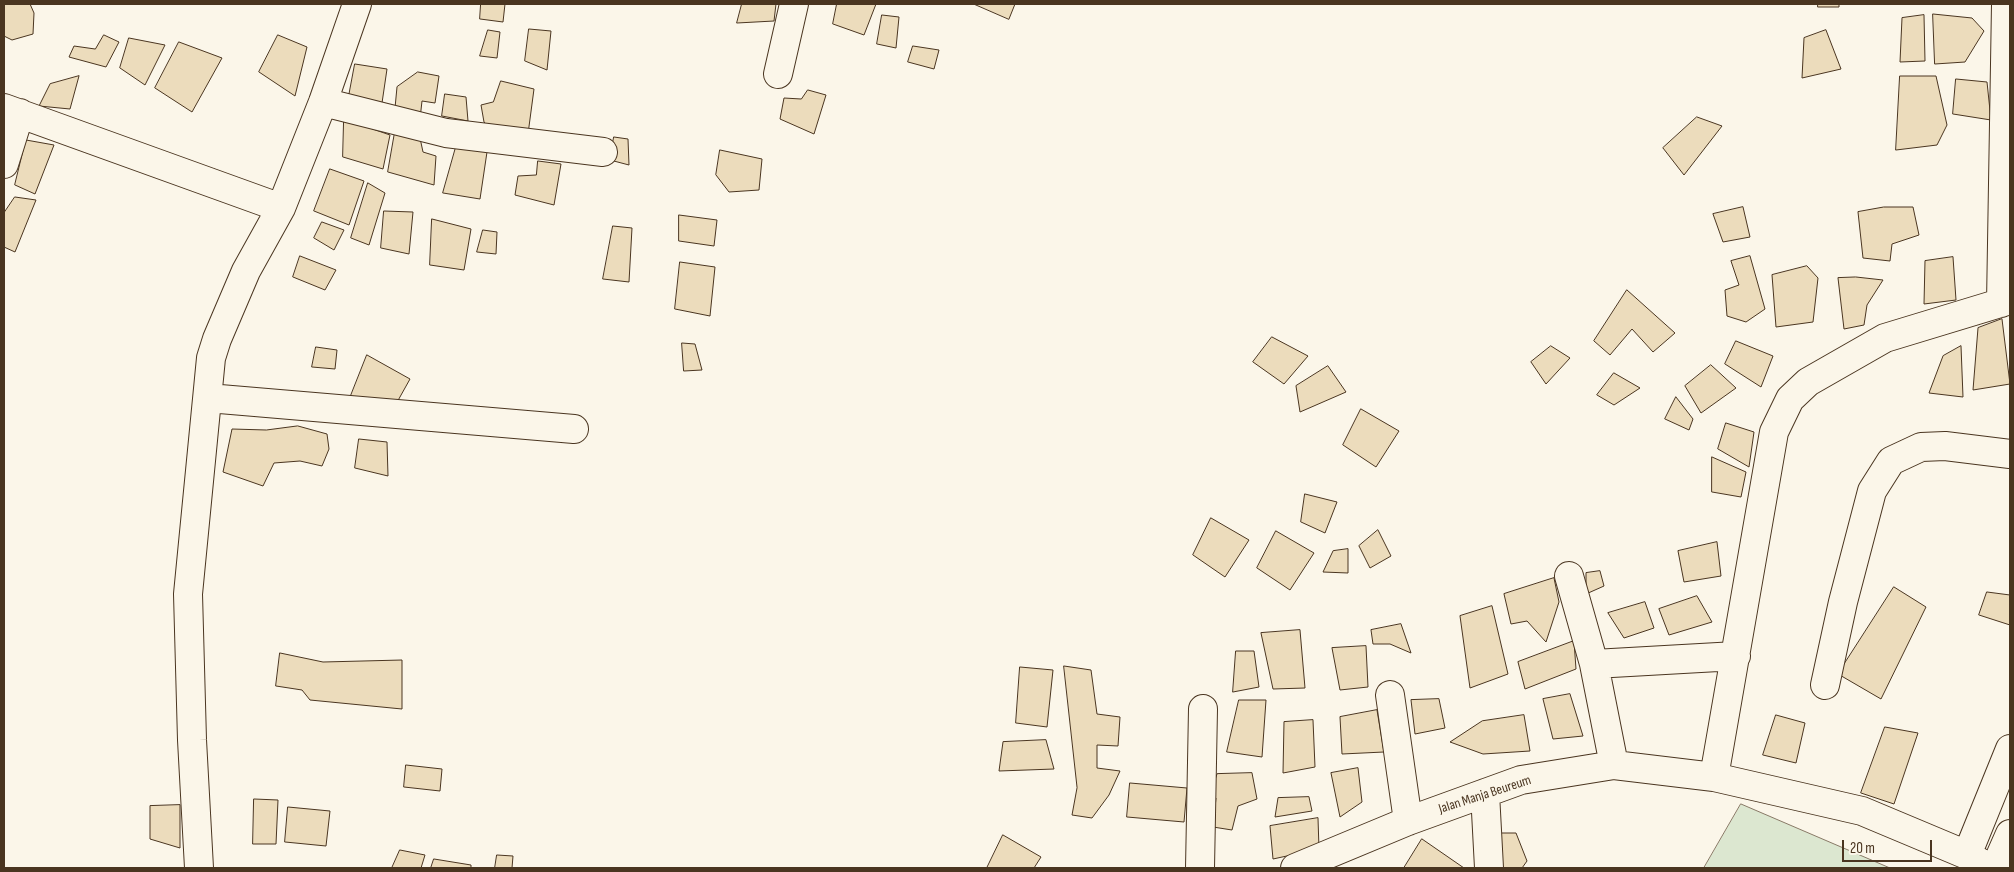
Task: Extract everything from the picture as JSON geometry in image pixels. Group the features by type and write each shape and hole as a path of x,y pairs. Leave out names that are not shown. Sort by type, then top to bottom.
{"street":[{"path":"198,868 188,594 211,358 246,271 281,208 323,102 356,4"},
{"path":"778,74 794,4"},
{"path":"1714,777 1774,432 1790,399 1808,382 1885,338 2005,301 2006,4"},
{"path":"323,102 446,133 603,152"},
{"path":"4,164 12,110 281,208"},
{"path":"208,398 574,429"},
{"path":"1825,685 1843,602 1872,491 1891,461 1921,447 1945,446 2010,454"},
{"path":"1569,576 1594,664 1614,765"},
{"path":"1594,664 1736,656"},
{"path":"1390,695 1408,821"},
{"path":"1200,868 1203,709"},
{"path":"1967,856 2010,750"},
{"name":"Jalan Manja Beureum","path":"1296,868 1352,857 1408,821 1521,780 1614,765 1714,777 1862,811 1967,856 1990,868"},
{"path":"1485,793 1490,868"},
{"path":"1995,868 2010,834"}],"green space":[{"path":"1741,804 1890,868 1704,868"}],"building":[{"path":"4,4 30,4 34,13 33,34 12,40 4,36"},
{"path":"481,4 505,4 503,22 480,19"},
{"path":"742,4 776,4 774,21 737,23"},
{"path":"837,4 876,4 864,35 833,24"},
{"path":"974,4 1015,4 1009,19"},
{"path":"1818,4 1839,4 1839,7 1818,7"},
{"path":"1933,14 1972,18 1984,31 1965,62 1935,64"},
{"path":"882,15 899,17 896,48 877,44"},
{"path":"1924,15 1925,61 1900,62 1902,18"},
{"path":"529,29 551,31 547,70 525,61"},
{"path":"488,30 500,32 497,58 480,56"},
{"path":"1826,30 1841,69 1802,78 1804,38"},
{"path":"104,35 119,42 106,67 69,57 74,46 95,49"},
{"path":"278,35 307,47 295,96 259,72"},
{"path":"129,38 165,45 145,85 120,68"},
{"path":"179,42 222,58 192,112 155,88"},
{"path":"913,46 939,50 934,69 908,62"},
{"path":"355,64 387,69 382,103 349,96"},
{"path":"418,72 439,76 435,103 422,101 420,119 395,108 397,87"},
{"path":"79,76 70,109 39,106 50,84"},
{"path":"1900,76 1936,76 1947,125 1937,145 1896,150"},
{"path":"1956,79 1987,82 1991,120 1953,114"},
{"path":"501,81 534,89 528,134 492,131 484,122 481,105 493,102"},
{"path":"808,90 826,95 814,134 780,119 784,98 801,99"},
{"path":"445,94 466,97 468,121 442,116"},
{"path":"1697,117 1722,126 1684,175 1663,148"},
{"path":"344,119 390,135 383,169 343,157"},
{"path":"395,132 420,138 423,152 436,156 434,185 388,172"},
{"path":"614,137 628,139 629,165 610,160"},
{"path":"26,140 54,145 35,194 15,185"},
{"path":"456,147 487,152 480,199 443,193"},
{"path":"720,150 762,159 759,190 729,192 716,175"},
{"path":"538,161 561,164 554,205 515,195 518,176 536,175"},
{"path":"330,169 364,181 349,225 314,211"},
{"path":"368,183 385,193 369,245 351,238"},
{"path":"15,197 36,200 15,252 4,247 4,213"},
{"path":"1743,207 1750,237 1723,242 1713,214"},
{"path":"1884,207 1913,207 1919,235 1892,244 1890,261 1863,258 1858,212"},
{"path":"384,211 413,212 409,254 381,248"},
{"path":"679,215 717,220 714,246 679,241"},
{"path":"432,219 471,229 464,270 430,265"},
{"path":"322,222 344,230 334,250 314,238"},
{"path":"613,226 632,228 629,282 603,279"},
{"path":"483,230 497,232 496,254 477,252"},
{"path":"300,256 336,270 325,290 293,277"},
{"path":"1750,256 1765,309 1746,322 1727,316 1725,290 1739,285 1731,261"},
{"path":"1953,257 1956,300 1924,304 1925,261"},
{"path":"680,262 715,267 710,316 675,309"},
{"path":"1807,266 1818,278 1813,322 1776,327 1772,275"},
{"path":"1856,277 1883,280 1867,305 1864,325 1844,329 1838,278"},
{"path":"1627,290 1675,333 1653,352 1632,329 1610,355 1594,341"},
{"path":"2002,319 2010,384 1973,390 1978,328"},
{"path":"1272,337 1308,356 1284,384 1253,362"},
{"path":"1736,341 1773,356 1761,387 1725,364"},
{"path":"682,343 695,344 702,370 684,371"},
{"path":"1551,346 1570,358 1546,384 1531,362"},
{"path":"1961,346 1963,397 1929,393 1943,356"},
{"path":"316,347 337,350 335,369 312,367"},
{"path":"367,355 410,379 391,413 350,398"},
{"path":"1711,365 1736,388 1701,413 1685,386"},
{"path":"1328,366 1346,392 1300,412 1296,386"},
{"path":"1614,373 1640,388 1614,405 1597,395"},
{"path":"1676,397 1693,419 1689,430 1665,419"},
{"path":"1361,409 1399,431 1376,467 1343,445"},
{"path":"1726,423 1754,432 1749,467 1718,449"},
{"path":"298,426 327,434 329,449 322,466 300,461 274,463 263,486 223,472 232,429 266,430"},
{"path":"359,439 387,442 388,476 355,468"},
{"path":"1712,457 1746,472 1741,497 1712,492"},
{"path":"1305,494 1337,502 1325,533 1301,522"},
{"path":"1211,518 1249,540 1225,577 1193,555"},
{"path":"1378,530 1391,556 1370,568 1359,546"},
{"path":"1276,531 1314,553 1290,590 1257,568"},
{"path":"1717,542 1721,576 1684,582 1678,551"},
{"path":"1348,549 1348,573 1323,572 1333,551"},
{"path":"1600,571 1604,586 1586,594 1586,573"},
{"path":"1554,578 1559,602 1546,642 1527,621 1511,624 1504,594"},
{"path":"1894,587 1926,607 1881,699 1838,674"},
{"path":"1987,592 2010,595 2010,625 1979,615"},
{"path":"1697,596 1712,622 1669,635 1659,609"},
{"path":"1645,602 1654,628 1624,638 1608,613"},
{"path":"1492,606 1508,674 1470,688 1460,616"},
{"path":"1401,624 1411,653 1390,644 1373,644 1371,630"},
{"path":"1300,630 1305,688 1273,689 1261,633"},
{"path":"1574,641 1576,669 1525,689 1518,662"},
{"path":"1366,646 1368,687 1340,690 1332,648"},
{"path":"1236,651 1254,651 1259,687 1233,692"},
{"path":"280,653 323,662 402,660 402,709 310,700 302,690 276,686"},
{"path":"1064,666 1091,670 1097,714 1120,717 1118,746 1097,745 1097,768 1120,771 1109,795 1092,818 1072,815 1077,788"},
{"path":"1020,667 1053,670 1047,727 1016,723"},
{"path":"1570,694 1583,736 1553,739 1543,699"},
{"path":"1439,699 1445,728 1415,734 1411,700"},
{"path":"1239,700 1266,700 1262,757 1227,752"},
{"path":"1377,710 1384,752 1342,754 1340,717"},
{"path":"1524,715 1530,751 1483,754 1450,742 1482,721"},
{"path":"1776,715 1805,723 1796,763 1763,755"},
{"path":"1313,720 1315,767 1283,773 1284,722"},
{"path":"1885,727 1918,733 1894,804 1861,793"},
{"path":"1046,740 1054,769 999,771 1003,742"},
{"path":"406,765 442,769 440,791 404,787"},
{"path":"1358,768 1362,802 1340,817 1331,773"},
{"path":"1252,773 1257,799 1238,806 1232,830 1213,827 1216,798 1209,797 1217,774"},
{"path":"1130,783 1187,788 1184,822 1127,817"},
{"path":"1309,797 1312,811 1275,817 1278,798"},
{"path":"254,799 278,800 276,844 253,844"},
{"path":"180,805 180,848 150,839 150,806"},
{"path":"288,807 330,811 326,846 285,842"},
{"path":"1318,818 1319,849 1273,859 1270,826"},
{"path":"1501,833 1516,833 1527,861 1522,868 1498,868"},
{"path":"1003,835 1041,857 1034,868 987,868"},
{"path":"1422,839 1464,868 1404,868"},
{"path":"400,850 425,855 421,868 392,868"},
{"path":"497,855 513,856 512,868 495,868"},
{"path":"434,859 471,865 471,868 431,868"}]}
